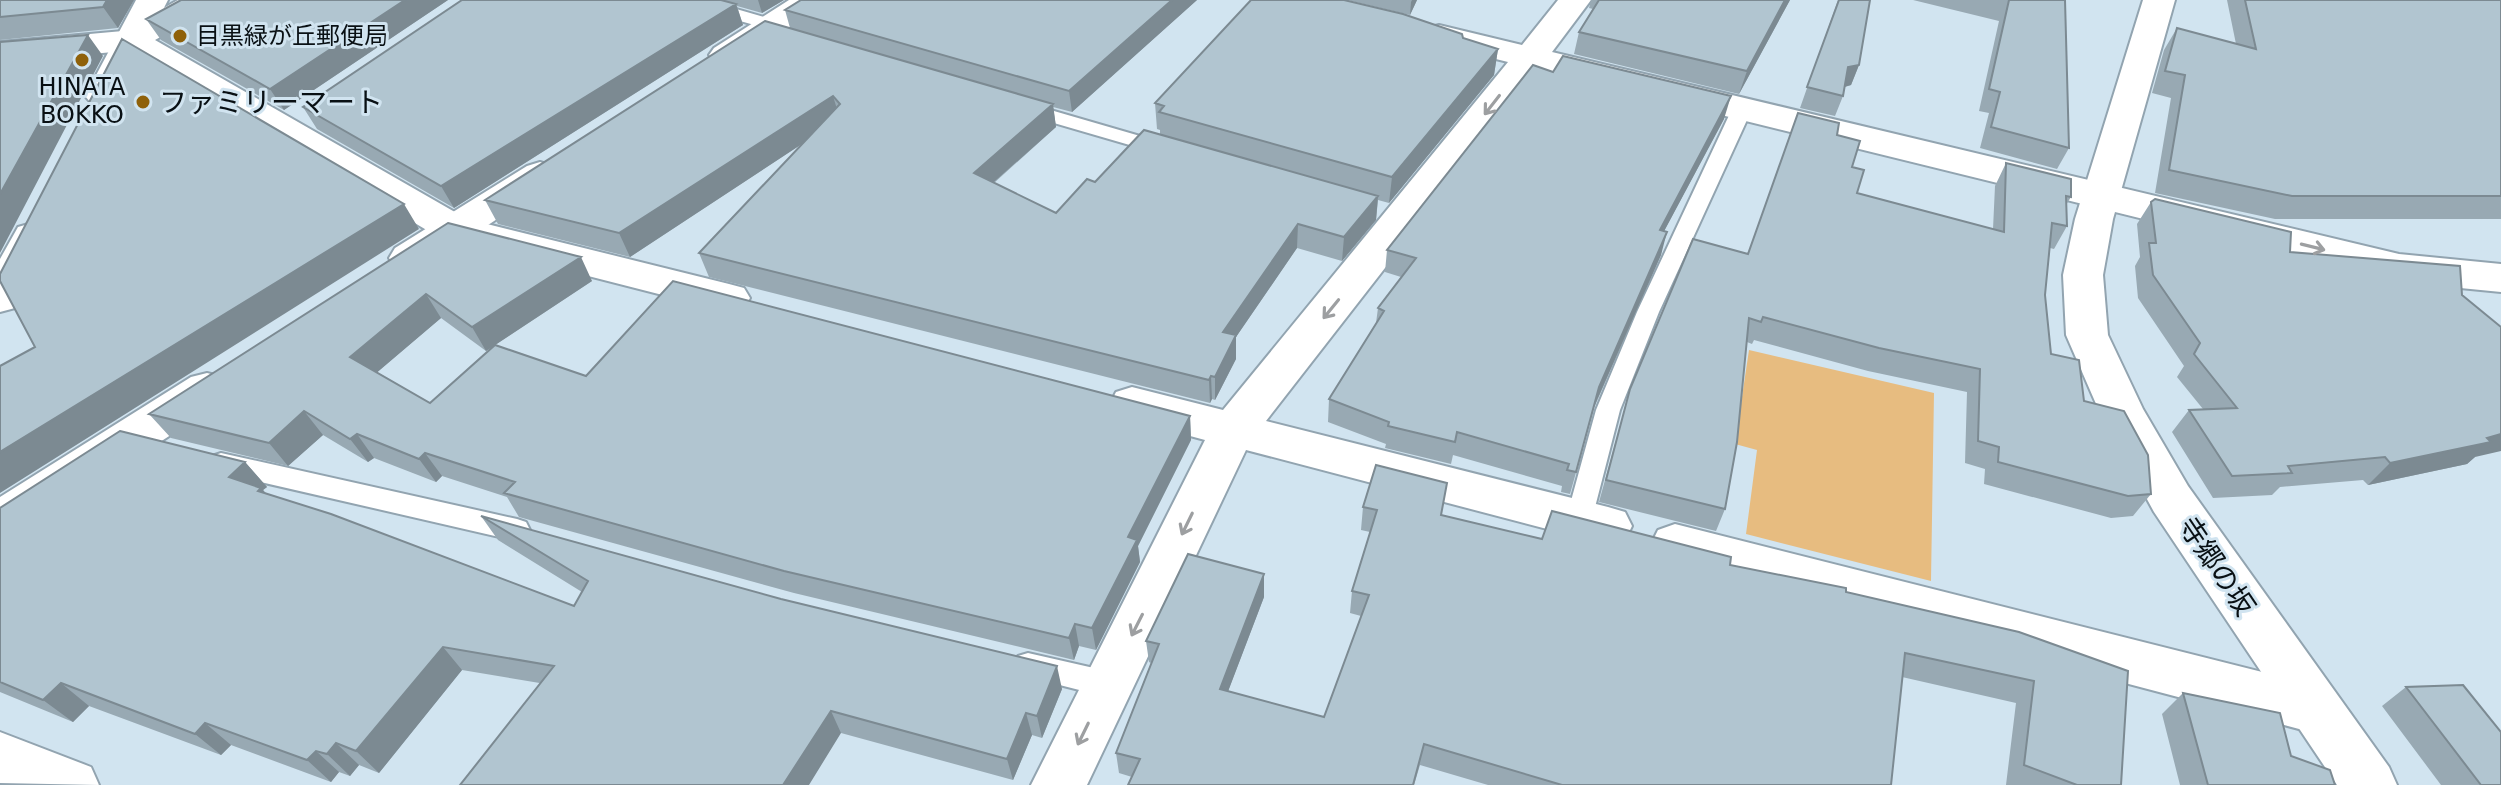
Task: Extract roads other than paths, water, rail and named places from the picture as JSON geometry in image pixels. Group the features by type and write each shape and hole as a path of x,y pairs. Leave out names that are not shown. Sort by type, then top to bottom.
{"street":[{"path":"85,131 152,0"},
{"path":"0,52 131,40 202,0"},
{"path":"694,75 775,33 811,0"},
{"path":"1059,785 1233,430 1397,216 1575,0"},
{"path":"2101,195 2159,0"},
{"path":"1411,28 2399,268 2501,278"},
{"path":"131,40 299,120 454,229 774,310"},
{"path":"376,280 574,152"},
{"name":"寺郷の坂","path":"2101,195 2083,275 2087,335 2122,413 2171,499 2369,785"},
{"path":"0,298 50,200"},
{"path":"0,521 144,444 233,372"},
{"path":"1095,394 2314,709"},
{"path":"0,757 71,785"}],"lane":[{"path":"686,0 775,33"},
{"path":"1006,103 1190,156"},
{"path":"1579,519 1608,410 1648,312 1742,109"},
{"path":"201,458 548,539"},
{"path":"1002,659 1107,684"}],"place":[{"name":"目黒緑が丘郵便局","path":"180,36"},
{"name":"HINATA BOKKO","path":"82,60"},
{"name":"ファミリーマート","path":"143,102"}]}
